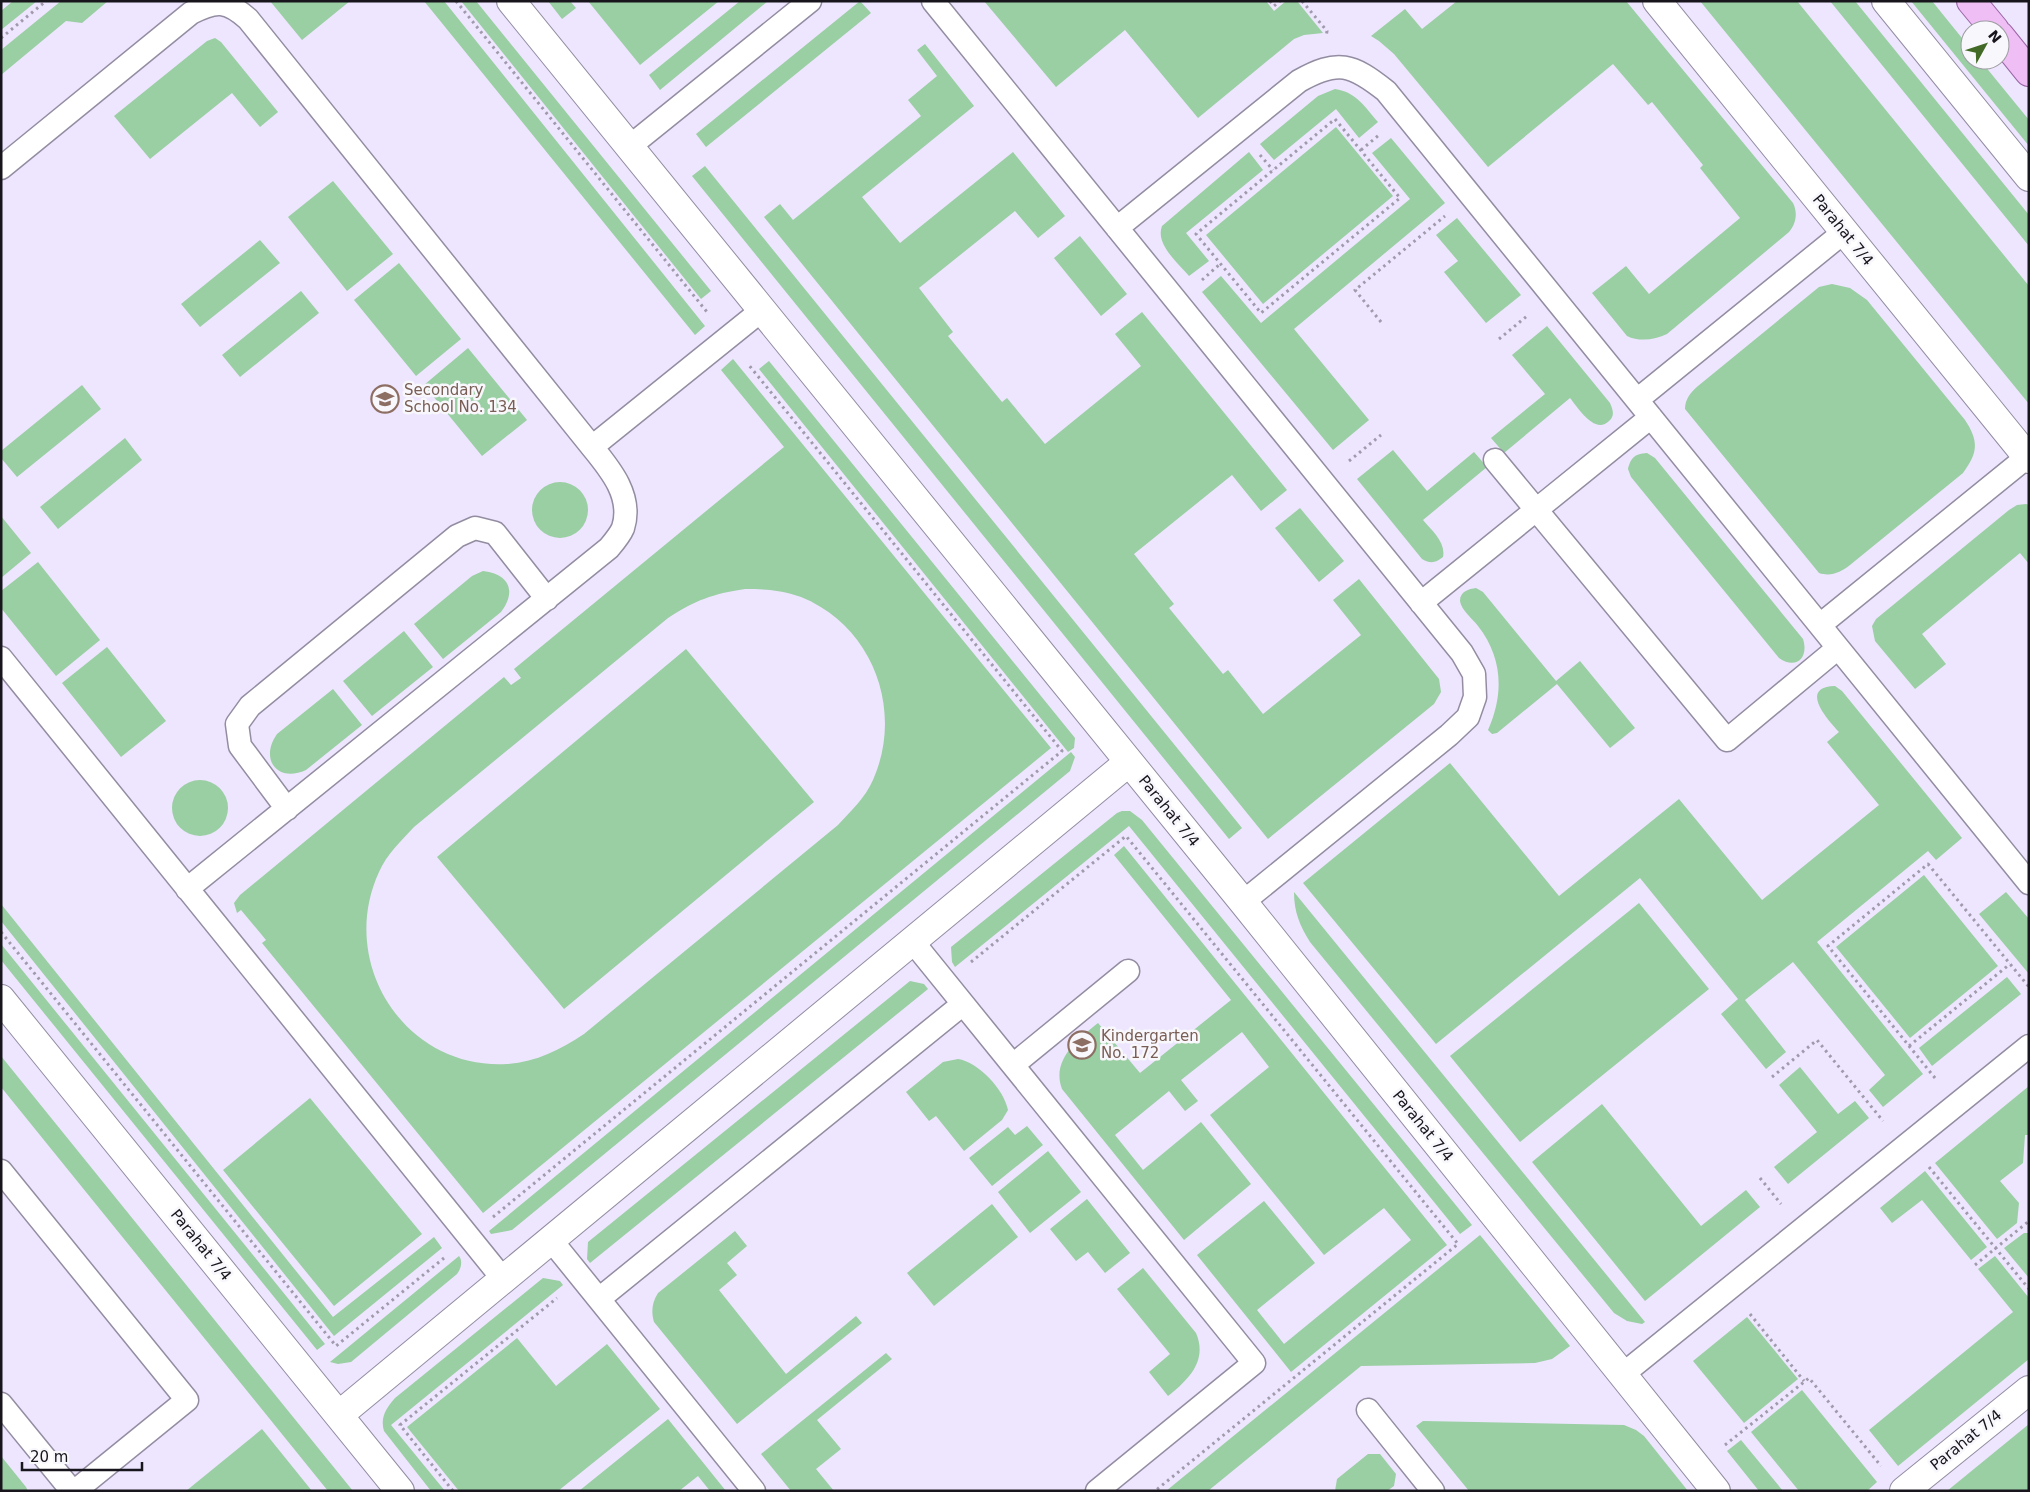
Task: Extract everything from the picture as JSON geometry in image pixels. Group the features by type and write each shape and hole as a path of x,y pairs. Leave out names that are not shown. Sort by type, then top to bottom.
{"main road":[{"path":"1971,1 1987,20"},
{"path":"2010,48 2029,72"}],"street":[{"name":"Parahat 7/4","path":"511,1 1244,902 1716,1491"},
{"name":"Parahat 7/4","path":"1657,1 2028,458"},
{"path":"1886,1 2029,177"},
{"path":"338,1415 1130,762"},
{"name":"Parahat 7/4","path":"1,999 400,1491"},
{"name":"Parahat 7/4","path":"1904,1491 2029,1390"}],"lane":[{"path":"630,147 810,1"},
{"path":"933,1 1462,653 1474,674 1475,697 1468,717 1449,735 1244,902"},
{"path":"1,168 191,13 206,4 221,2 236,8 260,35 592,447 619,485 626,510 622,530 609,548 187,889"},
{"path":"1117,228 1299,81 1319,70 1343,67 1367,76 1386,91 2029,883"},
{"path":"1637,400 1844,232"},
{"path":"592,447 762,310"},
{"path":"1421,603 1651,417"},
{"path":"1820,625 2028,458"},
{"path":"1495,460 1727,740 1838,648"},
{"path":"287,809 240,746 237,724 250,706 457,536 476,528 495,533 547,599"},
{"path":"1,658 503,1279"},
{"path":"913,942 1254,1363 1097,1491"},
{"path":"1013,1065 1128,971"},
{"path":"599,1299 963,1004"},
{"path":"1622,1375 2029,1046"},
{"path":"1,1171 187,1400 73,1491 1,1404"},
{"path":"551,1240 754,1491"},
{"path":"1368,1410 1433,1491"}],"path":[{"path":"1,38 46,1"},
{"path":"456,1 713,320"},
{"path":"1270,1 1274,6 1280,1"},
{"path":"1302,1 1327,31 1326,38"},
{"path":"1335,119 1400,198 1261,314 1196,234 1273,170 1335,119"},
{"path":"1361,150 1385,130"},
{"path":"1254,148 1273,170"},
{"path":"1381,322 1355,290 1451,211"},
{"path":"1196,284 1220,264"},
{"path":"1499,339 1534,310"},
{"path":"1,932 336,1346 1062,751 745,359"},
{"path":"1345,465 1381,435"},
{"path":"945,983 1126,836 1458,1244 1154,1491"},
{"path":"1935,1078 1828,946 1928,864 2029,987"},
{"path":"1909,1046 2010,964"},
{"path":"1772,1076 1817,1040 1883,1121"},
{"path":"1926,1162 2029,1289"},
{"path":"1760,1178 1781,1204"},
{"path":"1975,1265 2029,1221"},
{"path":"452,1491 400,1425 582,1278"},
{"path":"1746,1310 1804,1381"},
{"path":"1723,1447 1809,1378 1882,1467"}],"green space":[{"path":"13,1 37,1 1,30 1,11"},
{"path":"61,1 108,1 82,23 66,21 1,75 1,50"},
{"path":"270,1 350,1 302,40"},
{"path":"424,1 444,1 705,326 695,335"},
{"path":"461,1 476,1 711,291 701,299"},
{"path":"548,1 570,1 576,8 562,19"},
{"path":"588,1 719,1 640,65"},
{"path":"740,1 768,1 660,90 649,75"},
{"path":"860,1 871,13 706,147 696,134"},
{"path":"984,1 1266,1 1274,11 1286,1 1297,1 1323,33 1304,35 1294,39 1198,118 1125,30 1056,87"},
{"path":"1457,1 1626,1 1793,203 1796,214 1795,222 1789,232 1667,334 1647,340 1627,336 1592,293 1626,266 1649,294 1740,218 1700,168 1703,165 1652,102 1648,105 1613,64 1488,167 1394,54 1371,36 1405,9 1422,29"},
{"path":"1700,1 1797,1 2029,286 2029,404"},
{"path":"1830,1 1855,1 2029,215 2029,246"},
{"path":"1911,1 1932,1 1960,36 1960,61"},
{"path":"215,38 221,42 278,112 260,127 232,93 150,159 114,116 207,41"},
{"path":"925,44 974,106 862,197 900,243 1013,152 1065,216 1038,238 1015,211 919,288 953,332 948,336 1002,402 1007,398 1045,444 1141,366 1115,334 1142,312 1287,490 1261,511 1232,475 1134,554 1174,604 1169,608 1223,674 1228,670 1263,714 1361,635 1333,600 1359,579 1439,679 1441,692 1434,704 1268,839 764,217 780,204 793,220 921,116 908,100 937,76 917,50"},
{"path":"1967,70 1988,70 2029,120 2029,146"},
{"path":"1335,89 1349,93 1378,122 1359,138 1336,109 1274,160 1260,144 1318,96"},
{"path":"1336,127 1393,196 1263,304 1206,235"},
{"path":"1391,138 1445,203 1294,329 1369,420 1333,450 1202,292 1221,276 1261,323 1410,199 1372,153"},
{"path":"1249,152 1263,170 1186,233 1209,261 1189,276 1165,246 1162,240 1162,226"},
{"path":"705,166 1242,828 1229,839 692,176"},
{"path":"333,181 393,254 347,291 288,217"},
{"path":"1457,218 1521,295 1486,323 1444,272 1458,261 1436,235"},
{"path":"1080,236 1127,294 1101,316 1054,258"},
{"path":"260,240 280,263 200,327 181,304"},
{"path":"399,263 461,339 416,376 354,300"},
{"path":"1832,284 1850,288 1867,300 1965,420 1973,434 1975,447 1972,459 1963,473 1850,565 1839,572 1828,574 1819,573 1685,409 1689,396 1698,386 1819,287"},
{"path":"301,291 319,313 240,377 222,355"},
{"path":"1547,326 1610,403 1613,415 1609,421 1598,425 1587,418 1570,398 1504,453 1491,438 1545,394 1512,355"},
{"path":"468,348 527,420 482,456 424,385"},
{"path":"733,359 1051,748 483,1213 262,943 266,940 241,910 237,913 234,903 240,895 504,677 511,685 521,678 514,669 784,447 721,370","holes":["745,589 773,590 801,597 826,610 847,628 864,649 876,673 883,699 885,726 882,753 870,787 862,798 838,825 584,1034 557,1050 538,1058 518,1063 470,1061 438,1049 411,1030 389,1004 374,974 367,941 368,907 379,872 390,854 414,827 668,618 705,599"]},
{"path":"769,361 1075,738 1074,748 1068,752 759,369"},
{"path":"82,385 101,409 17,477 1,458 1,451"},
{"path":"125,438 142,460 58,529 40,507"},
{"path":"1393,450 1427,491 1474,452 1487,467 1423,520 1438,537 1442,546 1443,557 1435,562 1428,562 1422,559 1357,479"},
{"path":"1647,453 1655,458 1803,639 1804,652 1800,660 1791,663 1779,658 1631,477 1628,469 1632,459 1639,454"},
{"path":"554,482 566,482 576,486 584,494 588,510 584,526 576,534 566,538 554,538 544,534 536,526 532,516 532,504 536,494 544,486"},
{"path":"2017,505 2029,505 2029,564 2020,553 1922,634 1946,664 1915,689 1875,641 1872,626 1876,619 2009,510"},
{"path":"1300,508 1344,561 1319,582 1275,528"},
{"path":"1,516 31,553 1,578"},
{"path":"38,562 100,640 56,676 1,608 1,591"},
{"path":"483,571 499,576 508,585 509,597 506,604 501,612 443,659 414,624 472,576"},
{"path":"1476,588 1483,592 1556,681 1580,661 1635,728 1610,748 1557,684 1497,733 1492,734 1488,730 1497,703 1498,676 1496,663 1486,638 1465,611 1460,601 1463,593"},
{"path":"404,631 433,667 372,716 343,681"},
{"path":"107,647 166,721 121,757 62,683"},
{"path":"686,649 814,802 564,1009 437,857"},
{"path":"1835,686 1842,691 1962,838 1936,860 1928,851 1817,942 1923,1074 1883,1107 1869,1090 1885,1075 1793,962 1745,1000 1786,1052 1766,1069 1721,1014 1738,999 1640,878 1436,1044 1303,883 1450,763 1559,896 1679,799 1762,900 1879,805 1827,742 1839,732 1823,712 1817,698 1818,692 1824,688"},
{"path":"333,689 362,725 306,770 287,774 274,767 270,752 277,734"},
{"path":"1071,752 1075,757 1070,771 512,1230 491,1234 489,1231"},
{"path":"194,780 206,780 216,784 224,792 228,808 224,824 216,832 206,836 194,836 184,832 176,824 172,814 172,802 176,792 184,784"},
{"path":"1130,811 1142,820 1472,1225 1460,1234 1129,826 955,967 952,962 951,947 1117,813"},
{"path":"1124,846 1447,1245 1291,1372 1197,1255 1264,1201 1315,1263 1257,1310 1284,1344 1411,1240 1384,1208 1324,1255 1210,1115 1269,1067 1242,1032 1181,1080 1198,1101 1185,1111 1169,1091 1115,1135 1143,1170 1201,1122 1251,1184 1184,1240 1062,1089 1060,1069 1063,1060 1075,1043 1098,1023 1140,1073 1231,1000 1114,855"},
{"path":"1924,875 1998,966 1910,1038 1836,947"},
{"path":"1294,892 1645,1322 1642,1324 1627,1321 1614,1313 1310,942 1298,918"},
{"path":"2006,892 2029,919 2029,974 1979,914"},
{"path":"1639,903 1709,989 1520,1142 1450,1056"},
{"path":"1,904 333,1317 434,1237 442,1248 334,1336 1,921"},
{"path":"1,944 325,1344 317,1350 1,960"},
{"path":"2007,977 2021,994 1932,1066 1919,1048"},
{"path":"910,981 924,984 928,989 590,1263 587,1259 588,1242"},
{"path":"1,1056 353,1491 328,1491 1,1087"},
{"path":"958,1059 974,1065 996,1085 1006,1102 1008,1110 1002,1120 964,1151 936,1116 929,1121 906,1092 943,1062"},
{"path":"1800,1067 1838,1114 1855,1101 1869,1118 1788,1184 1774,1167 1817,1132 1779,1085"},
{"path":"2029,1086 2029,1135 2025,1135 2023,1163 2000,1181 2019,1203 2017,1223 1997,1239 1935,1163"},
{"path":"310,1098 422,1234 334,1306 223,1170"},
{"path":"1602,1104 1701,1226 1746,1190 1760,1207 1645,1301 1532,1162"},
{"path":"1027,1126 1043,1145 992,1186 969,1158 1008,1127 1015,1135"},
{"path":"1048,1151 1081,1192 1030,1233 998,1192"},
{"path":"1925,1171 1987,1247 1971,1260 1922,1200 1892,1223 1880,1208"},
{"path":"1087,1199 1130,1253 1105,1273 1088,1252 1076,1261 1050,1229"},
{"path":"992,1204 1018,1237 934,1306 907,1273"},
{"path":"735,1231 747,1246 727,1263 737,1275 719,1290 786,1374 856,1316 862,1323 737,1424 654,1322 652,1311 654,1300 658,1293"},
{"path":"2024,1233 2029,1233 2029,1278 2004,1248"},
{"path":"1480,1235 1570,1346 1552,1359 1535,1363 1361,1366 1208,1491 1166,1491"},
{"path":"459,1256 461,1265 457,1274 351,1362 338,1364 330,1362"},
{"path":"1995,1256 2029,1298 2029,1359 1898,1466 1869,1430 2013,1312 1978,1269"},
{"path":"1143,1268 1196,1333 1199,1343 1200,1352 1194,1369 1168,1396 1149,1372 1170,1354 1117,1289"},
{"path":"543,1278 560,1281 563,1285 391,1425 445,1491 431,1491 384,1431 383,1417 387,1409 395,1398"},
{"path":"1747,1317 1798,1379 1744,1423 1693,1361"},
{"path":"517,1338 556,1386 607,1344 660,1409 558,1491 459,1491 407,1427"},
{"path":"886,1353 892,1359 817,1420 841,1449 816,1469 834,1491 791,1491 761,1454"},
{"path":"1802,1390 1877,1482 1867,1491 1799,1491 1751,1432"},
{"path":"668,1419 726,1491 710,1491 698,1476 679,1491 579,1491"},
{"path":"1423,1421 1624,1425 1644,1436 1688,1491 1469,1491 1416,1426"},
{"path":"2029,1424 2029,1491 1947,1491"},
{"path":"262,1429 312,1491 186,1491"},
{"path":"1741,1440 1783,1491 1759,1491 1727,1451"},
{"path":"1368,1454 1380,1454 1396,1474 1394,1486 1387,1491 1335,1491 1337,1479"},
{"path":"1,1456 26,1487 28,1491 1,1491"}],"place":[{"name":"Secondary School No. 134","path":"385,399"},
{"name":"Kindergarten No. 172","path":"1082,1045"}]}
